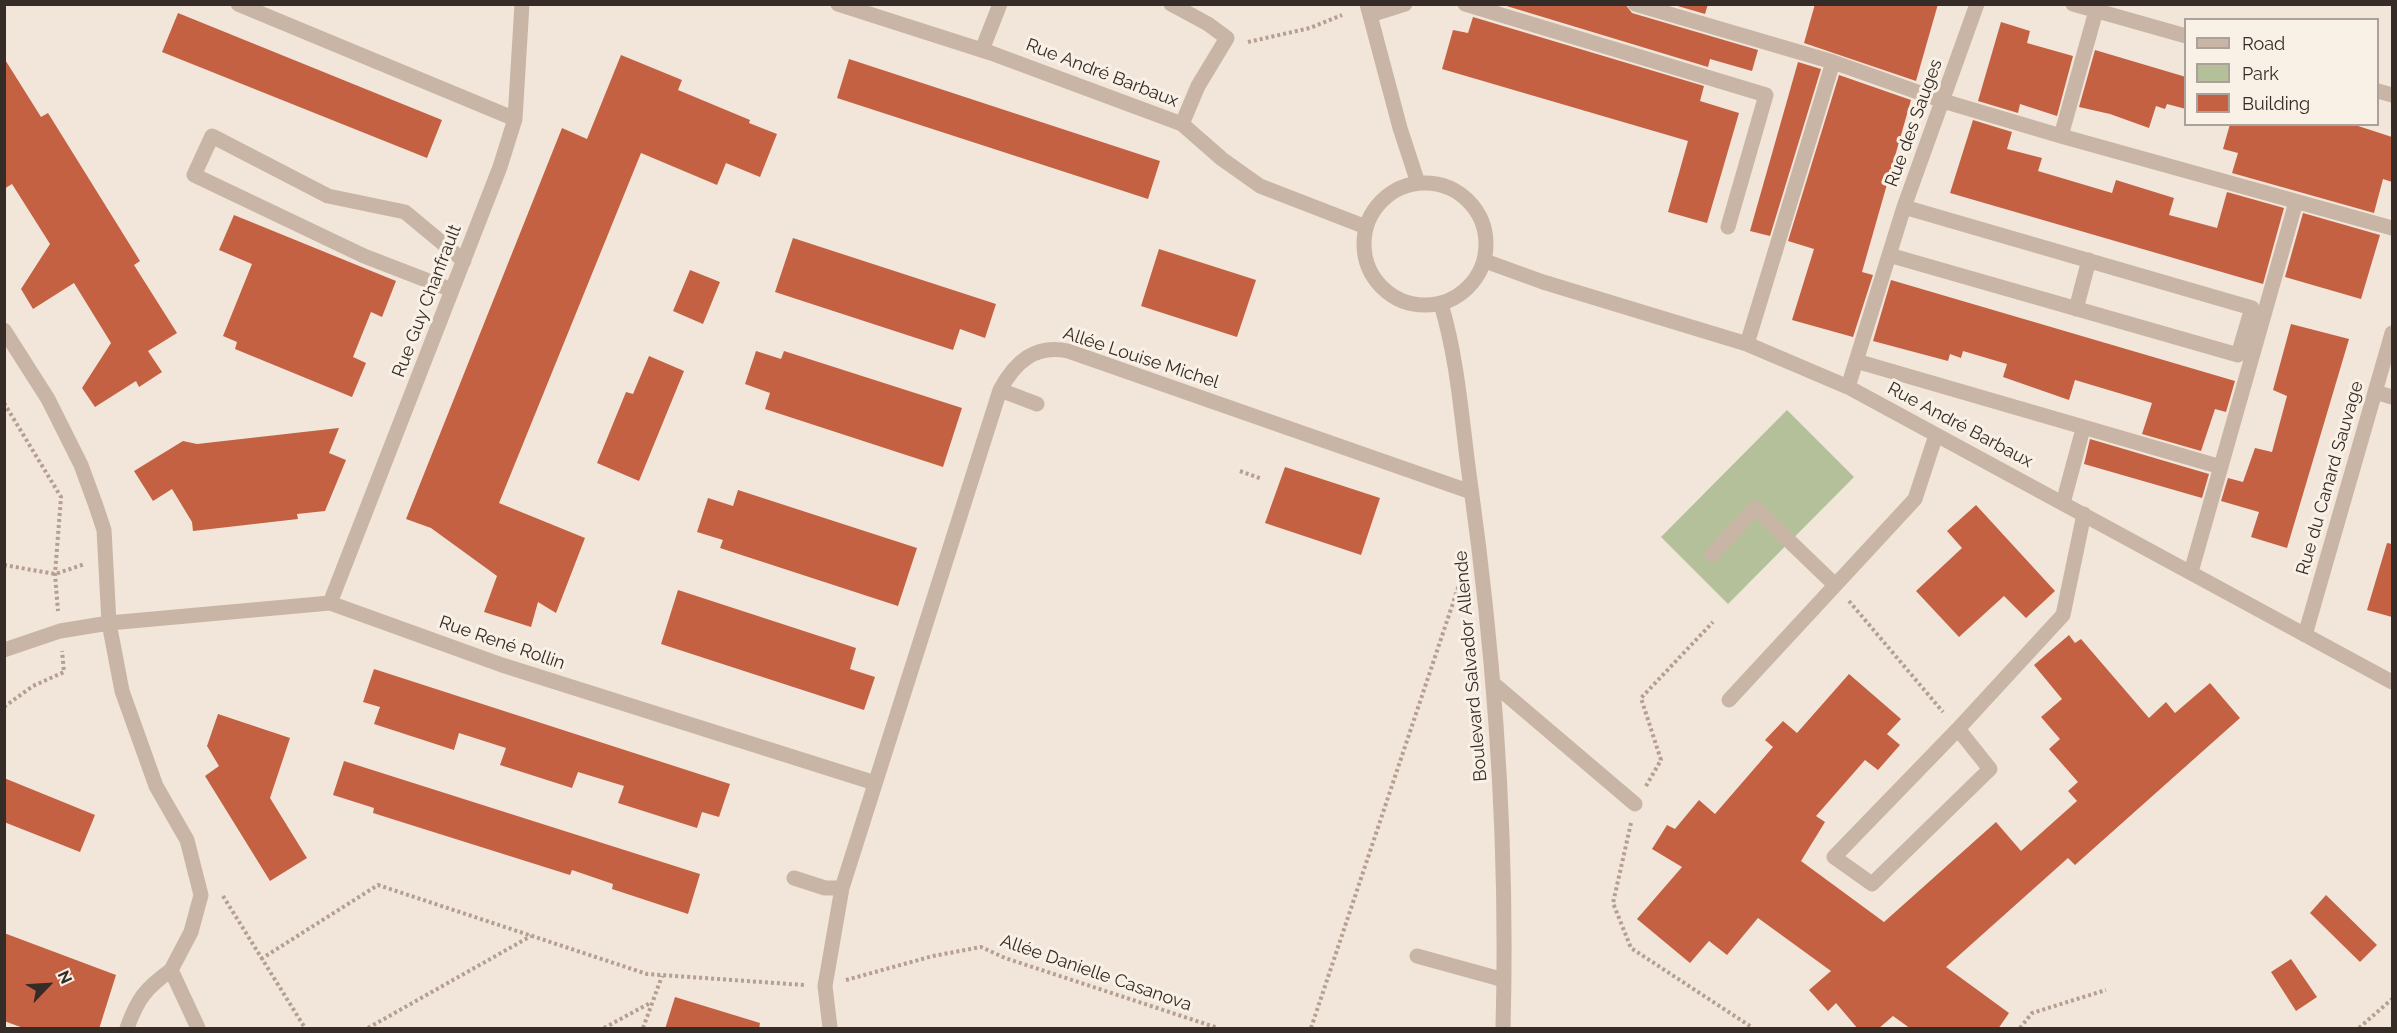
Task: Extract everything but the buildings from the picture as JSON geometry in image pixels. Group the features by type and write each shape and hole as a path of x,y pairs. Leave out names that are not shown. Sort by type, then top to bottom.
{"street":[{"path":"238,4 515,119"},
{"name":"Rue Guy Chanfrault","path":"330,603 500,167 515,119 522,4"},
{"path":"982,50 1000,4"},
{"path":"1171,4 1208,24 1227,38 1198,86 1182,124"},
{"path":"1404,4 1368,10 1400,128 1418,183"},
{"path":"1465,4 1493,9 1766,95 1728,227"},
{"path":"1635,4 1833,62 1943,101 2061,136 2392,228"},
{"name":"Rue des Sauges","path":"1848,387 1904,207 1977,4"},
{"path":"2073,4 2184,35"},
{"name":"Rue André Barbaux","path":"847,6 982,50 1182,124 1222,159 1260,186 1366,227"},
{"path":"2061,136 2096,11"},
{"path":"1747,344 1833,62"},
{"path":"452,290 364,256 194,176 212,135 328,196 405,212 464,261"},
{"path":"1418,183 1435,184 1451,189 1466,198 1477,211 1484,227 1487,244 1485,261 1476,280 1460,295 1441,304 1419,306 1398,300 1381,287 1369,269 1364,248 1366,227 1374,211 1386,198 1401,188 1418,183"},
{"path":"2191,572 2296,202"},
{"path":"1889,255 2238,355 2252,308 1904,207"},
{"name":"Rue André Barbaux","path":"1485,261 1543,282 1747,344 1848,387 2392,682"},
{"path":"2076,309 2089,261"},
{"name":"Boulevard Salvador Allende","path":"1441,304 1454,360 1471,492 1478,527 1495,685 1505,869 1503,1029"},
{"path":"4,330 48,399 81,465 104,530 108,557 109,623 122,691 137,739 156,786 187,840 201,895 191,932 171,970 149,986 136,1001 128,1029"},
{"name":"Rue du Canard Sauvage","path":"2305,635 2392,333"},
{"name":"Allée Louise Michel","path":"830,1029 825,986 842,888 1000,390 1009,374 1021,361 1036,351 1053,348 1068,351 1471,492"},
{"path":"1856,361 2083,429 2221,467"},
{"path":"1000,390 1037,404"},
{"path":"2375,392 2392,397"},
{"path":"2063,503 2083,429"},
{"path":"1729,700 1915,499 1936,435"},
{"path":"1712,555 1755,508 1835,585"},
{"path":"1958,729 1990,769 1872,884 1834,856 1958,729 2063,615 2084,514"},
{"name":"Rue René Rollin","path":"4,650 60,631 109,623 330,603 502,665 874,783"},
{"path":"1495,685 1635,804"},
{"path":"794,878 825,888 842,888"},
{"path":"1417,956 1504,980"},
{"path":"171,970 198,1029"}],"path":[{"path":"1227,38 1241,42 1258,42 1310,28 1342,15"},
{"path":"4,403 61,497 55,574 64,672 33,686 4,707"},
{"path":"1240,471 1262,479"},
{"path":"4,565 55,574 108,557"},
{"path":"1835,585 1958,729"},
{"path":"1713,622 1641,698 1661,760 1635,804 1613,903 1631,948 1753,1029"},
{"path":"1311,1029 1445,627"},
{"name":"Allée Danielle Casanova","path":"261,959 378,885 647,974 825,986 933,956 981,947 1016,962 1218,1029"},
{"path":"218,889 305,1029"},
{"path":"368,1029 531,936"},
{"path":"643,1029 662,976"},
{"path":"2020,1029 2032,1013 2106,990"},
{"path":"2359,1029 2392,999"},
{"path":"604,1029 651,1002"}],"green space":[{"path":"1787,410 1854,477 1728,604 1661,537"}]}
